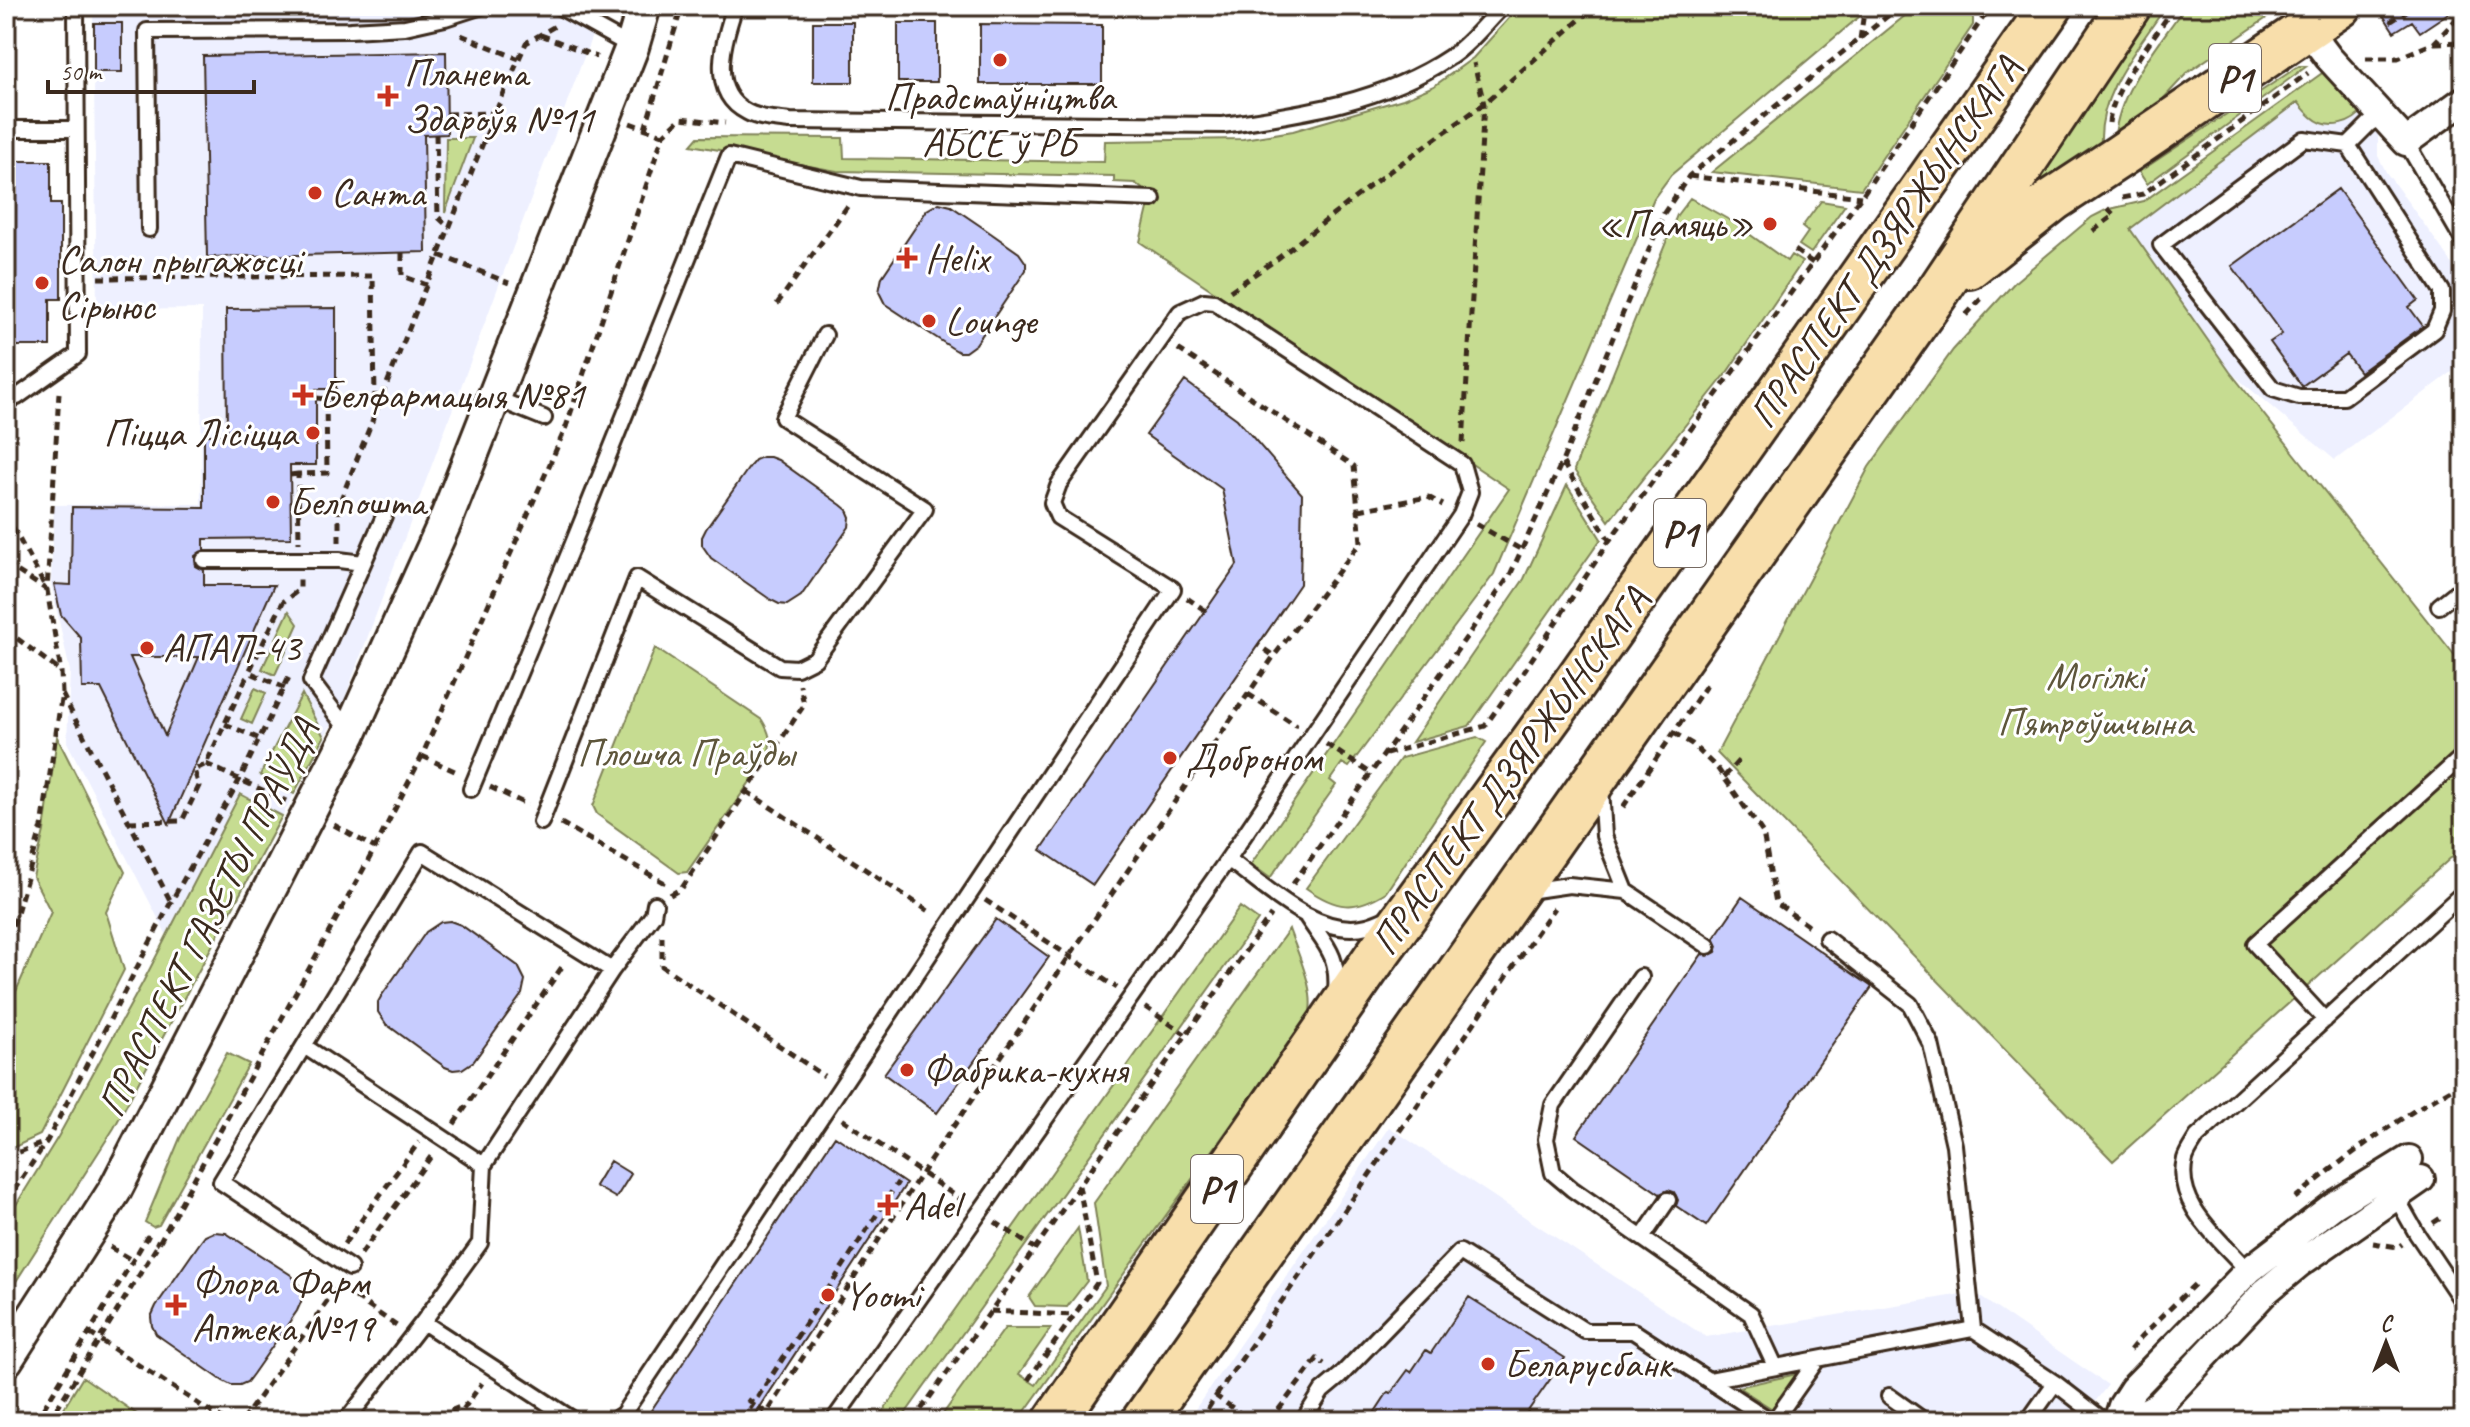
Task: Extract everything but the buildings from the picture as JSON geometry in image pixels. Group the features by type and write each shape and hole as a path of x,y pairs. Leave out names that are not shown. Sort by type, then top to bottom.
{"main road":[{"name":"ПРАСПЕКТ ДЗЯРЖЫНСКАГА","path":"1055,1421 1420,895 1566,695 2051,6"},
{"name":"ПРАСПЕКТ ДЗЯРЖЫНСКАГА","path":"1143,1421 1601,769 1949,307 2129,6"},
{"name":"Р1","path":"1949,307 2053,200 2325,31"}],"street":[{"name":"ПРАСПЕКТ ГАЗЕТЫ ПРАЎДА","path":"6,1360 115,1190 350,733 445,522 632,47 644,6"},
{"path":"2325,31 2383,115 2406,142 2464,100"},
{"path":"2117,1421 2133,1389 2248,1271 2334,1205 2383,1173 2415,1169 2396,1197 2300,1263 2265,1292 2159,1405 2129,1421"},
{"path":"2383,1173 2396,1197"}],"lane":[{"path":"6,401 17,397 78,354 76,6"},
{"path":"149,229 147,31 405,27 482,6"},
{"path":"735,6 721,69 726,95 747,112 768,118 790,121 1223,125 1353,101 1407,81 1452,56 1503,6"},
{"path":"563,9 632,47"},
{"path":"2348,145 2383,115"},
{"path":"6,129 76,129"},
{"path":"2304,139 2348,145 2442,291 2442,311 2434,330 2344,397 2299,397 2273,389 2161,245 2304,139"},
{"path":"2406,142 2464,242"},
{"path":"471,789 729,156 861,188 1153,199"},
{"path":"613,1421 623,1414 1173,589 1058,517 1052,503 1059,484 1180,312 1204,301 1214,302 1462,464 1470,492 1461,515 1228,859 833,1421"},
{"path":"541,822 637,578 780,667 797,668 815,659 925,509 783,418 825,335"},
{"path":"495,398 544,418"},
{"path":"350,733 311,681 384,516"},
{"path":"204,560 339,560 363,563"},
{"path":"2439,606 2464,586"},
{"path":"2325,1020 2255,944 2464,755"},
{"path":"1601,769 1604,836 1626,891"},
{"path":"350,1268 221,1182 422,852 612,970"},
{"path":"1228,859 1307,917 1333,926 1365,927 1394,915 1420,895"},
{"path":"1512,896 1534,889 1569,885 1626,891 1708,946"},
{"path":"2265,1292 2187,1197 2185,1159 2197,1137 2464,892"},
{"path":"346,1421 480,1243 484,1165 612,970 653,915 655,904"},
{"path":"1307,917 1334,958 1337,979 1335,1001 1325,1033"},
{"path":"1827,939 1910,1004 1931,1044 1954,1145 1973,1329"},
{"path":"1641,977 1553,1105 1546,1139 1553,1173 1751,1314 1775,1366"},
{"path":"304,1046 484,1165"},
{"path":"2396,1197 2464,1304"},
{"path":"1642,1238 1668,1200"},
{"path":"1303,1421 1322,1391 1460,1252 1585,1331 1633,1331 1773,1421 1817,1360"},
{"path":"423,1322 575,1421"},
{"path":"1709,1380 1973,1329 2055,1383 2104,1421"},
{"path":"2028,1421 2055,1383"},
{"path":"1889,1396 1924,1421"}],"path":[{"path":"6,21 22,6"},
{"path":"645,129 682,6"},
{"path":"1214,302 1277,259 1379,179 1484,104 1595,6"},
{"path":"1859,40 1865,6"},
{"path":"915,1420 1510,575 1562,462 1664,213 1689,176 1900,6"},
{"path":"1386,754 1485,726 1609,541 1861,197 1991,6"},
{"path":"2107,136 2110,113 2120,89 2175,6"},
{"path":"2390,22 2414,6"},
{"path":"339,560 339,504 378,399 526,43 555,26 563,9"},
{"path":"2434,43 2464,11"},
{"path":"2093,231 2114,215 2101,201 2143,194 2325,31 2398,58 2434,43 2464,42"},
{"path":"541,35 601,58 596,70"},
{"path":"1462,464 1484,104 1467,41"},
{"path":"447,114 495,113"},
{"path":"49,1421 159,1243 422,756 566,427 663,135 681,118 766,127 768,118"},
{"path":"436,134 438,217 450,228"},
{"path":"1689,176 1861,197"},
{"path":"777,304 861,188"},
{"path":"1795,250 1813,263"},
{"path":"402,253 402,276 427,285"},
{"path":"439,255 515,286"},
{"path":"90,278 373,276 378,399"},
{"path":"1949,307 1989,289"},
{"path":"762,1421 921,1174 1070,955 1274,656 1361,542 1354,466 1162,339"},
{"path":"6,950 42,827 62,693 47,590 60,368"},
{"path":"316,398 378,399"},
{"path":"290,475 327,473 326,399"},
{"path":"1562,462 1609,541"},
{"path":"128,822 182,821 199,786 194,770 206,764 283,602 300,589 298,474"},
{"path":"1359,510 1428,497 1520,549"},
{"path":"6,515 47,590"},
{"path":"6,564 47,590"},
{"path":"6,630 61,672"},
{"path":"1258,645 1274,656"},
{"path":"655,904 682,888 804,705 797,668"},
{"path":"1604,836 1718,668"},
{"path":"249,672 285,688"},
{"path":"6,1202 47,1141 171,902 240,779 291,674"},
{"path":"62,693 171,902"},
{"path":"225,724 260,739"},
{"path":"1674,733 1692,744 1724,777 1763,833 1776,903 1827,939"},
{"path":"1724,777 1740,759"},
{"path":"206,764 229,775"},
{"path":"746,791 949,924"},
{"path":"1200,1421 1569,885"},
{"path":"971,891 1185,1034"},
{"path":"242,1421 575,948"},
{"path":"2392,1124 2464,1082"},
{"path":"827,1109 1034,1248"},
{"path":"334,1258 429,1128"},
{"path":"6,1157 47,1141"},
{"path":"742,1421 898,1182"},
{"path":"1028,1380 1097,1283 1079,1186"},
{"path":"36,1421 147,1237 159,1243"},
{"path":"991,1311 1073,1315"},
{"path":"89,1333 225,1421"},
{"path":"455,1421 482,1382 494,1390"},
{"path":"1216,1396 1251,1421"},
{"path":"747,1399 778,1421"},
{"path":"425,1421 467,1404"}],"shaded area":[{"path":"93,6 603,6 343,703 192,984 67,742 70,671 51,584 54,505 201,504 202,309 97,310"},
{"path":"2319,82 2357,112 2378,134 2378,156 2386,172 2450,260 2464,294 2464,363 2335,460 2230,372 2105,233"},
{"path":"1389,1127 1706,1337 1973,1292 2108,1385 2080,1421 1187,1421"}],"green space":[{"path":"1520,6 1872,6 1671,175 1654,198 1494,574 1349,767 1342,763 1330,780 1336,785 1270,878 1251,864 1509,489 1140,242 1151,196 1135,183 1114,182 1114,176 837,171 691,145 698,137 843,138 844,158 1104,162 1105,141 1243,139 1293,131 1403,99 1434,86 1473,58"},
{"path":"1917,6 1973,6 1973,25 1861,189 1712,172"},
{"path":"2152,6 2166,6 2113,89 2102,125 2101,145 2039,185 2037,180"},
{"path":"2185,6 2284,6 2187,73 2152,111 2115,136 2118,119 2132,84"},
{"path":"2299,66 2307,66 2147,184 2139,172"},
{"name":"Могілкі Пятроўшчына","path":"2325,71 2365,108 2360,114 2347,122 2326,124 2312,117 2298,102 2130,229 2230,372 2464,667 2464,846 2113,1161 1717,753 1869,467 1953,350 2015,282 2092,217 2106,210 2144,201"},
{"path":"446,138 473,138 445,213"},
{"path":"1690,198 1731,221 1787,261 1791,255 1802,262 1726,374 1609,521 1574,470 1677,215"},
{"path":"1821,201 1845,205 1811,253 1799,245 1808,232 1802,227"},
{"path":"1567,485 1601,539 1469,726 1412,742 1524,579"},
{"path":"289,611 298,624 275,675 262,669"},
{"name":"Плошча Праўды","path":"655,648 762,720 770,741 768,756 687,872 679,873 597,814 593,806"},
{"path":"255,688 266,693 252,724 241,719"},
{"path":"302,694 324,737 294,794 260,775"},
{"path":"57,737 125,872 106,912 124,970 40,1135 6,1151 6,1014 51,912 33,877 44,831"},
{"path":"1477,737 1486,742 1386,892 1364,903 1345,905 1336,904 1306,888 1401,758"},
{"path":"240,794 282,816 114,1128 6,1297 6,1221 58,1137 143,982"},
{"path":"1240,907 1258,920 900,1421 876,1421"},
{"path":"1289,929 1308,986 1308,1018 1018,1421 938,1421 1005,1328 1051,1328 1019,1374 1036,1385 1106,1286 1094,1203"},
{"path":"227,1053 249,1064 159,1225 153,1227 145,1222 180,1138"},
{"path":"1078,1228 1087,1281 1067,1307 1035,1306 1029,1297"},
{"path":"1801,1373 1774,1410 1738,1387"},
{"path":"83,1377 147,1421 56,1421"}],"place":[{"name":"Прадстаўніцтва АБСЕ ў РБ","path":"1000,60"},
{"name":"Планета Здароўя №11","path":"388,96"},
{"name":"Санта","path":"315,193"},
{"name":"«Памяць»","path":"1770,224"},
{"name":"Helix","path":"907,258"},
{"name":"Салон прыгажосці Сірыюс","path":"42,283"},
{"name":"Lounge","path":"929,321"},
{"name":"Белфармацыя №81","path":"303,395"},
{"name":"Піцца Лісіцца","path":"313,433"},
{"name":"Белпошта","path":"273,502"},
{"name":"АПАП-43","path":"147,648"},
{"name":"Доброном","path":"1170,758"},
{"name":"Фабрика-кухня","path":"907,1070"},
{"name":"Adel","path":"888,1205"},
{"name":"Yoomi","path":"828,1295"},
{"name":"Флора Фарм Аптека №19","path":"176,1305"},
{"name":"Беларусбанк","path":"1488,1364"}]}
